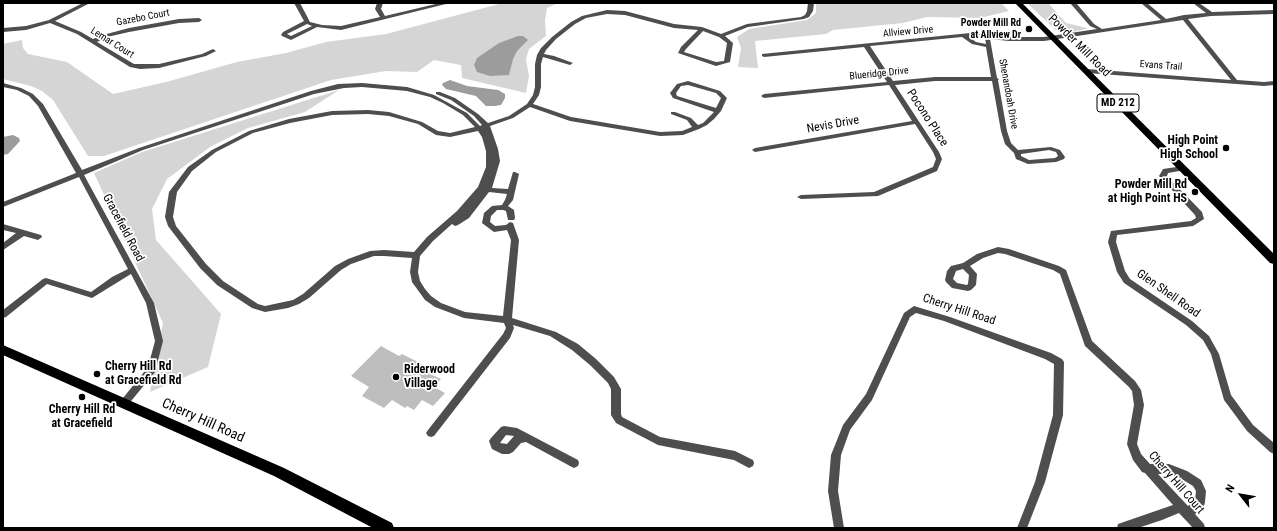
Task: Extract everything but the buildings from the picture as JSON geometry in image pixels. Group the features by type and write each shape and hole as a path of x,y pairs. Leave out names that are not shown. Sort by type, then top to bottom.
{"main road":[{"name":"Powder Mill Road","path":"1018,3 1274,260"},
{"name":"Cherry Hill Road","path":"3,350 279,472 387,528"}],"street":[{"path":"3,30 26,28 51,21 88,3"},
{"path":"297,3 307,22 322,28 348,27 447,3"},
{"path":"380,3 378,9 383,18"},
{"path":"721,36 747,26 802,18 807,16 810,11 811,3"},
{"path":"1073,3 1092,25 1100,29"},
{"path":"1144,3 1164,20"},
{"path":"1196,3 1211,14"},
{"path":"1053,38 1065,37 1100,29 1184,17 1211,14 1274,12"},
{"path":"416,256 373,253 338,268 306,296 296,302 265,309 255,306 220,282 203,266 172,226 169,217 169,210 173,192 190,169 214,150 251,132 283,122 332,113 368,112 389,114 410,119 420,123 436,133 443,135 458,134 480,129 511,117 529,105 536,95 540,55 554,38 573,23 584,17 598,13 625,13 674,26 702,29 721,36 730,43 728,60 725,64 716,64 681,53 683,48 702,29"},
{"path":"1184,17 1235,81"},
{"name":"Gazebo Court","path":"93,41 104,36 179,20 199,20"},
{"name":"Lemar Court","path":"51,21 79,33 129,64 140,67 159,66 188,60 213,51"},
{"path":"307,22 284,33 284,35 291,38 316,26"},
{"path":"964,36 974,43 989,46"},
{"name":"Allview Drive","path":"764,55 964,36 987,36 1018,39 1053,38"},
{"name":"Shenandoah Drive","path":"987,36 1007,141 1017,152 1018,157 1028,162 1056,160 1062,156 1058,151 1049,148 1017,152"},
{"name":"Pocono Place","path":"801,197 875,194 895,187 935,169 939,163 939,158 866,45"},
{"path":"540,55 570,63"},
{"name":"Evans Trail","path":"1086,71 1264,84 1274,83"},
{"name":"Blueridge Drive","path":"764,96 947,78 996,79"},
{"path":"529,105 570,119 660,134 684,133 705,124 718,111 724,98 718,92 688,83 679,85 673,93 675,97 718,111"},
{"path":"3,205 148,147 313,92 338,86 392,85 415,89 453,99 465,106 487,126 492,136 497,161 485,189 460,214 430,239 416,256 414,272 416,282 422,291 428,298 445,308 464,315 508,320 553,334 575,347 611,380 616,389 616,415 620,420 658,441 735,456 749,463"},
{"name":"Gracefield Road","path":"3,86 19,89 31,95 41,105 80,173 150,303 159,341 152,369 124,404"},
{"path":"415,89 455,107 465,114 480,129 485,137 489,151 489,167 485,189"},
{"path":"673,113 689,119 697,128"},
{"name":"Nevis Drive","path":"755,150 916,122"},
{"name":"Glen Shell Road","path":"1183,168 1165,171 1163,176 1199,214 1200,219 1193,223 1114,233 1112,242 1120,272 1127,281 1189,323 1206,338 1215,354 1228,396 1250,428 1274,449"},
{"path":"504,207 511,192 515,174"},
{"path":"485,189 511,192"},
{"path":"432,433 501,346 510,328 508,320 515,240 510,223 510,210 504,207 496,208 490,211 487,215 486,223 494,229 510,223"},
{"path":"3,227 38,238"},
{"path":"3,246 22,233"},
{"name":"Cherry Hill Court","path":"965,266 980,256 998,250 1006,251 1056,268 1063,272 1088,343 1132,384 1136,390 1139,405 1132,444 1137,457 1146,469 1200,528"},
{"path":"3,315 46,281 92,295 115,279 132,270"},
{"name":"Cherry Hill Road","path":"839,528 833,491 836,455 846,428 869,397 907,315 914,309 1048,356 1059,362 1058,415 1040,482 1022,528"},
{"path":"526,438 574,463"},
{"path":"1122,528 1162,515 1184,511 1200,502 1201,491 1197,483 1183,474 1169,469 1146,469"}],"shaded area":[{"path":"503,3 558,3 547,8 545,20 546,36 529,49 526,59 529,76 526,93 462,78 461,65 434,60 417,72 386,71 331,80 104,156 88,156 53,100 42,91 31,86 3,79 3,44 22,40 23,48 28,54 67,62 113,94 166,82 237,62 286,53 326,42 386,34"},
{"path":"816,3 1001,3 1009,11 980,18 927,17 903,23 833,30 826,34 755,41 758,68 738,67 741,48 737,37 749,29 807,20 816,13"},
{"path":"1027,3 1048,3 1066,23 1087,28 1068,33 1057,31"},
{"path":"518,36 523,36 528,40 517,51 513,59 509,75 490,76 477,72 474,65 477,58 499,43"},
{"path":"450,80 467,86 498,90 505,94 505,98 501,105 486,106 476,96 446,89 442,85"},
{"path":"339,90 305,112 248,128 210,147 167,179 152,209 156,240 221,314 208,367 150,392 163,323 94,173 142,152"},
{"path":"13,135 19,138 20,141 8,154 3,155 3,137"}],"place":[{"name":"Powder Mill Rd at Allview Dr","path":"1029,29"},
{"name":"High Point High School","path":"1226,148"},
{"name":"Powder Mill Rd at High Point HS","path":"1195,192"},
{"name":"Cherry Hill Rd at Gracefield Rd","path":"97,374"},
{"name":"Riderwood Village","path":"396,377"},
{"name":"Cherry Hill Rd at Gracefield","path":"82,397"}]}
